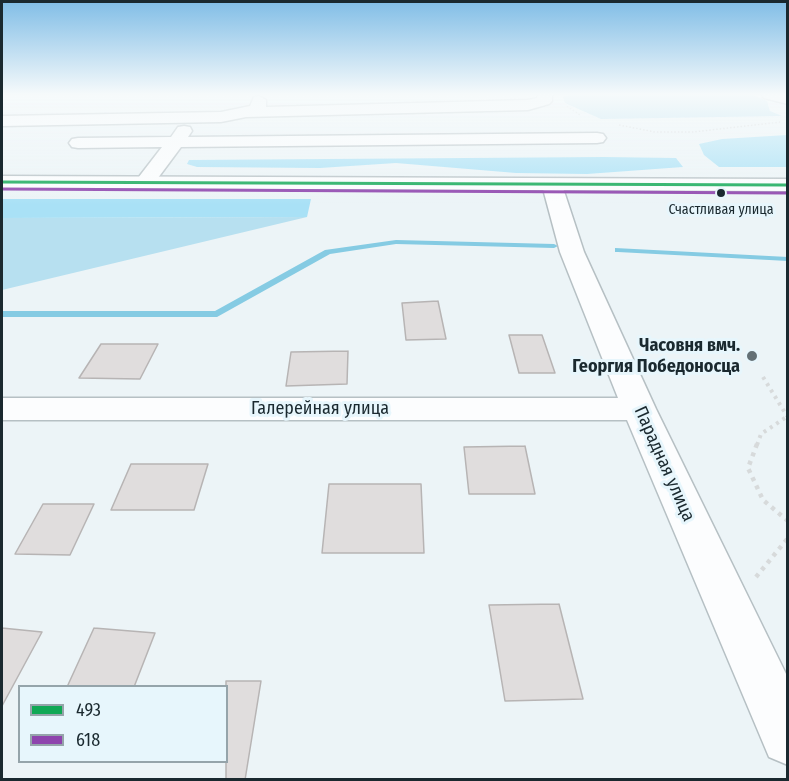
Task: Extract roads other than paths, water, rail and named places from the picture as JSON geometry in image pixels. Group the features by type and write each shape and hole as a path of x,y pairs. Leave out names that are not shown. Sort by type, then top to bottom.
{"street":[{"path":"145,182 184,131"},
{"path":"78,143 597,138"},
{"path":"2,182 788,185"},
{"name":"Парадная улица","path":"552,185 572,252 639,409 788,738"},
{"name":"Галерейная улица","path":"2,409 639,409"}],"waterway":[{"path":"2,314 217,314 328,252 396,242 554,246"},
{"path":"618,250 788,259"}],"place":[{"name":"Счастливая улица","path":"721,193"},
{"name":"Часовня вмч. Георгия Победоносца","path":"752,356"}]}
